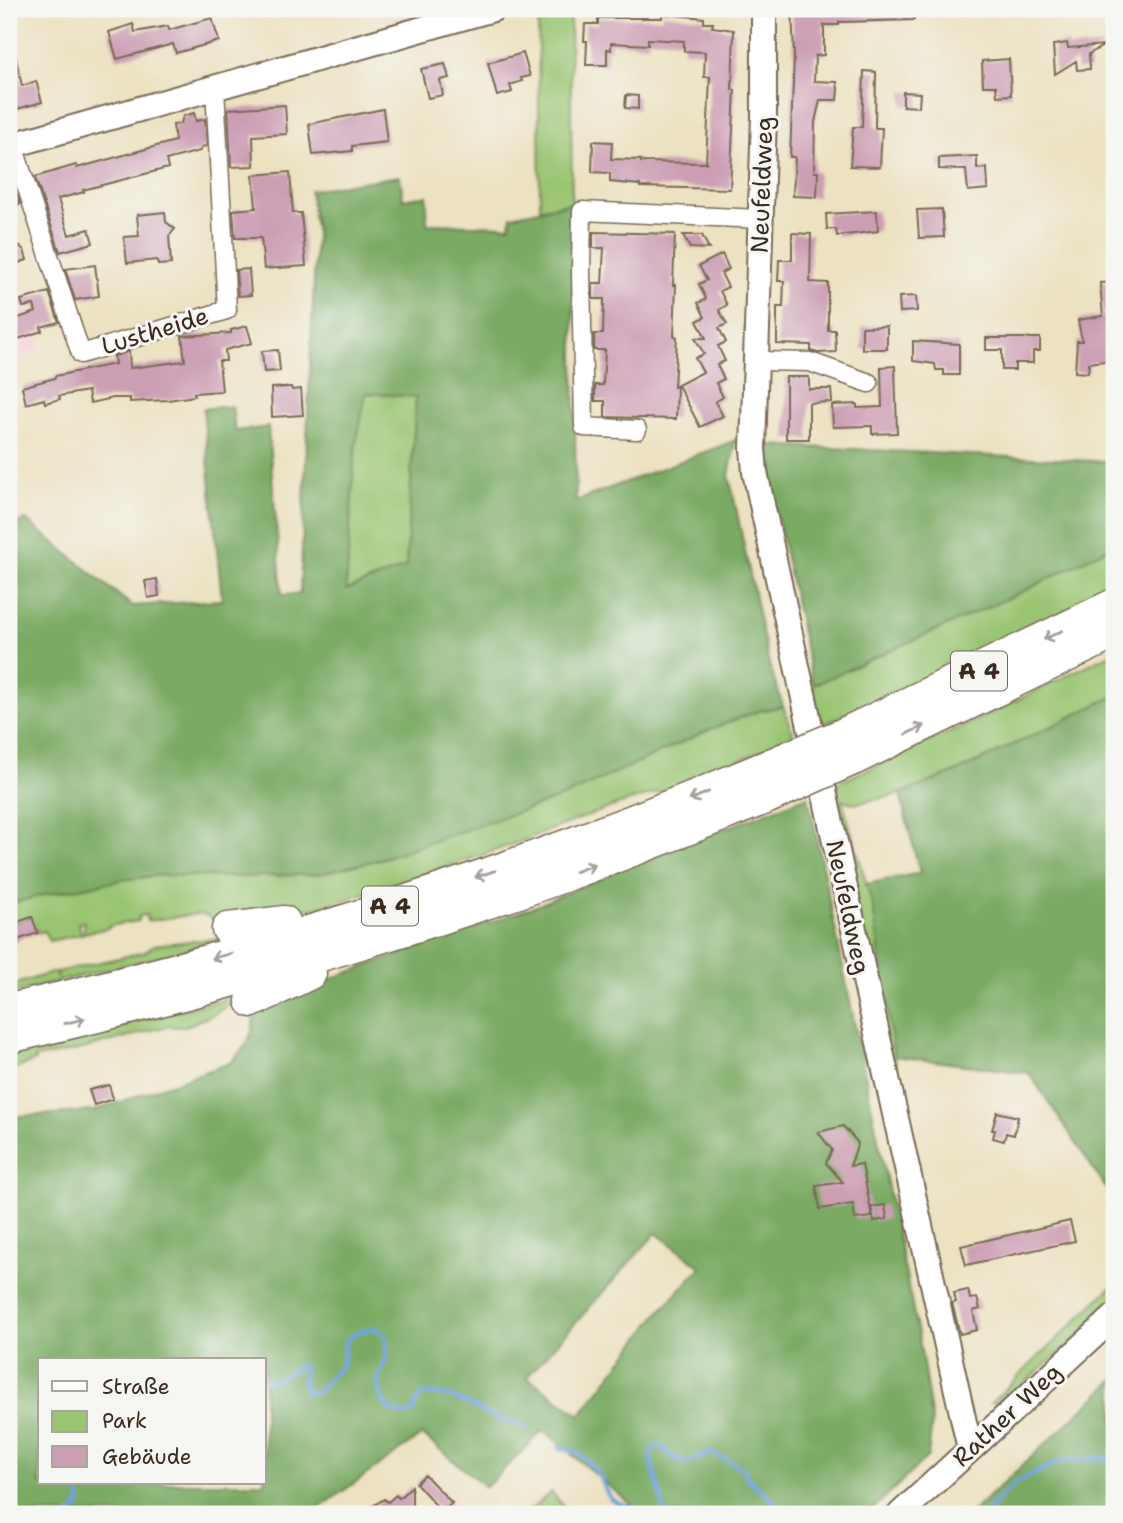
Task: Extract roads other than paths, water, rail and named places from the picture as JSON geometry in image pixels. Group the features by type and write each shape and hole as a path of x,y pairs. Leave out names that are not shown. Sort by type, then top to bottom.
{"highway":[{"name":"A 4","path":"848,747 1114,605"},
{"name":"A 4","path":"9,1037 236,979 376,938 530,888 765,783 1114,633"},
{"name":"A 4","path":"9,1010 212,959 386,908 564,848 680,804 765,783"},
{"path":"228,929 386,908"},
{"path":"252,1001 376,938"}],"main road":[{"name":"Lustheide","path":"11,145 493,9"},
{"name":"Neufeldweg","path":"764,9 764,116 753,449 760,506 970,1449"},
{"name":"Rather Weg","path":"900,1514 1114,1317"}],"street":[{"name":"Lustheide","path":"11,145 81,354 226,310 215,88"},
{"path":"637,430 584,427 582,211 761,219"},
{"path":"757,361 810,362 869,383"}],"waterway":[{"path":"266,1381 277,1380 301,1365 304,1367 303,1384 306,1392 317,1392 343,1364 345,1342 352,1335 369,1328 376,1329 385,1335 387,1349 378,1386 383,1400 392,1410 404,1414 412,1413 424,1393 450,1396 499,1419 529,1427"},
{"path":"664,1514 651,1458 652,1450 659,1445 678,1461 686,1462 712,1453 744,1469 748,1479 779,1508 798,1514"},
{"path":"559,1448 575,1452 587,1460 612,1500 648,1514"},
{"path":"984,1514 1015,1483 1061,1461 1114,1457"},
{"path":"70,1514 77,1508 80,1500 74,1484"}]}
